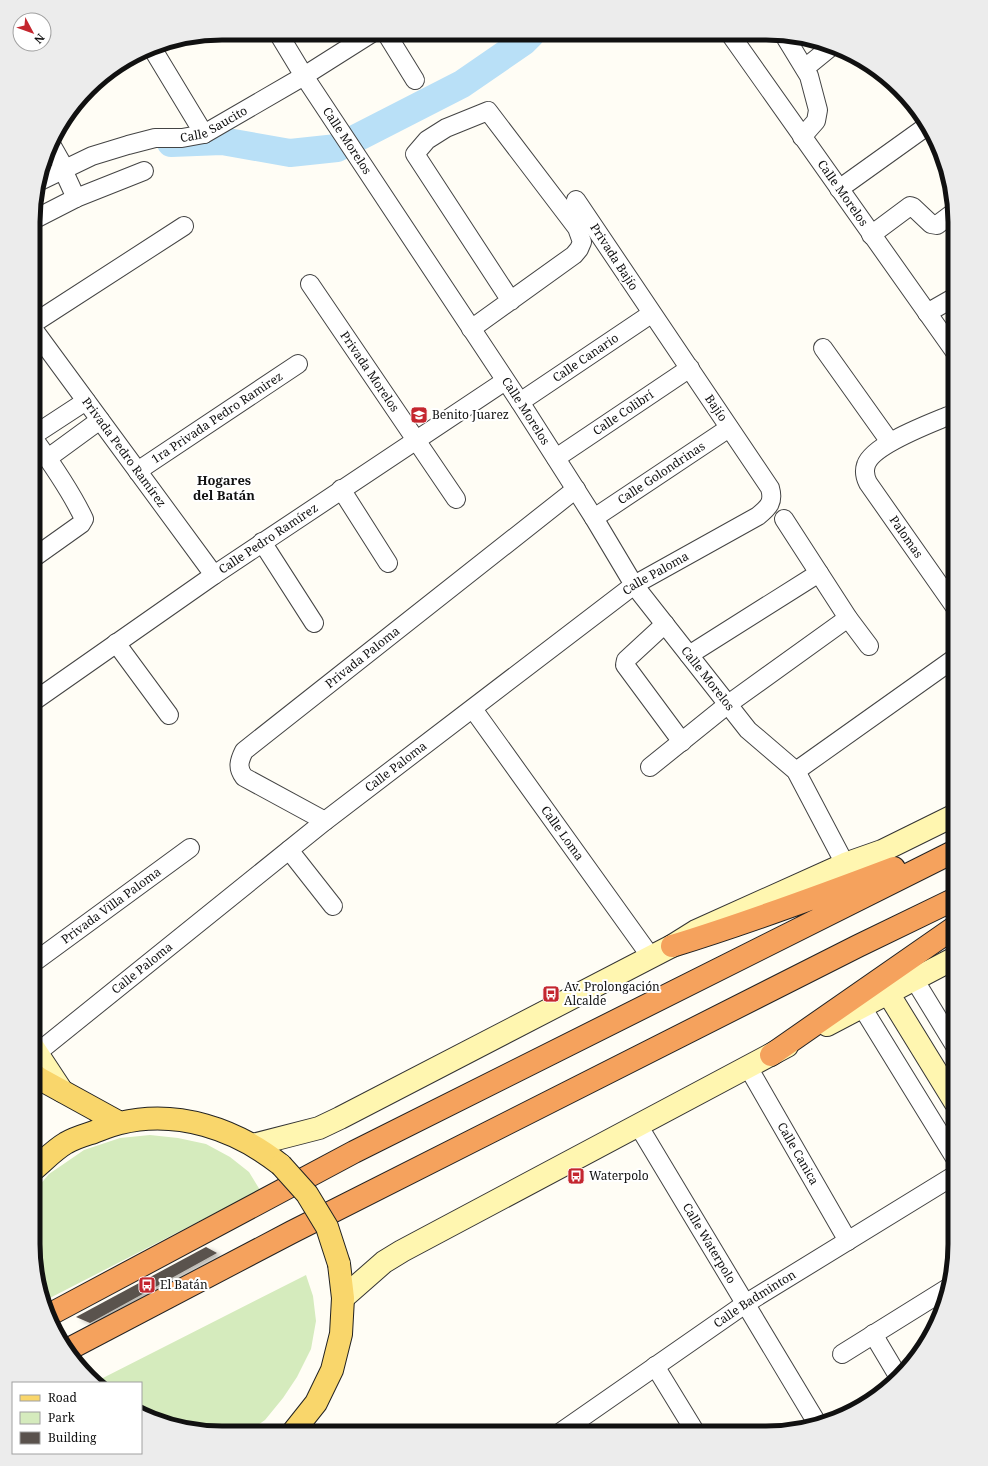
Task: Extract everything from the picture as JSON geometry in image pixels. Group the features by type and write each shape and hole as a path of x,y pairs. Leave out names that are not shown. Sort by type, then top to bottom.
{"highway":[{"path":"672,946 731,928 785,909 948,847"},
{"path":"53,1313 354,1152 948,855"},
{"path":"72,1347 292,1232 858,946 948,903"},
{"path":"771,1055 948,932"}],"main road":[{"path":"40,1065 62,1091 120,1123"},
{"path":"40,1164 66,1142 120,1123 147,1119 175,1119 196,1123 229,1133 253,1145 281,1165 307,1194 327,1227 339,1264 343,1298 341,1334 332,1370 316,1403 298,1426"},
{"path":"312,1426 316,1403"}],"street":[{"name":"Calle Morelos","path":"282,40 342,134 576,488 634,585 748,730 796,771"},
{"name":"Calle Saucito","path":"45,179 65,172 92,156 128,144 155,138 182,138 204,134 304,76 361,40"},
{"path":"390,40 415,80"},
{"name":"Calle Morelos","path":"734,40 948,342"},
{"path":"788,42 805,68 812,83 818,110 816,121 802,137"},
{"path":"805,68 826,51"},
{"path":"155,53 204,134"},
{"path":"471,329 511,301 574,255 582,242 577,228 488,111 446,128 427,140 415,154 511,301"},
{"path":"839,189 923,129"},
{"path":"54,151 75,195"},
{"path":"40,216 75,195 144,171"},
{"name":"Privada Bajío","path":"576,200 651,314"},
{"path":"871,235 910,206 934,226 948,217"},
{"path":"40,319 184,226"},
{"name":"Privada Morelos","path":"310,284 417,439 456,499"},
{"path":"927,313 948,301"},
{"name":"Bajío","path":"651,314 690,368 770,488 772,495 770,504"},
{"name":"Calle Canario","path":"520,402 651,314"},
{"name":"Privada Pedro Ramírez","path":"40,338 214,575"},
{"path":"823,348 890,442 948,416"},
{"name":"1ra Privada Pedro Ramirez","path":"138,472 298,364"},
{"name":"Calle Colibrí","path":"556,458 690,368"},
{"name":"Calle Pedro Ramírez","path":"40,697 262,542 506,380"},
{"path":"40,431 86,401"},
{"path":"48,458 100,420"},
{"name":"Calle Golondrinas","path":"594,518 729,428"},
{"name":"Palomas","path":"890,442 871,456 866,464 865,474 868,483 948,597"},
{"path":"40,447 79,508 84,519 81,524 40,553"},
{"name":"Privada Paloma","path":"325,821 244,777 238,766 244,751 576,488"},
{"path":"341,490 388,563"},
{"name":"Calle Paloma","path":"40,1053 288,850 634,585 758,516 770,504"},
{"path":"784,519 848,618 869,646"},
{"path":"262,542 314,623"},
{"path":"689,655 819,573"},
{"path":"650,767 727,705 848,618"},
{"path":"665,624 626,660 625,665 682,742"},
{"path":"116,643 169,715"},
{"path":"845,864 796,771 948,663"},
{"name":"Calle Loma","path":"473,709 651,956"},
{"path":"253,1145 319,1128 672,946 696,931 845,864 882,851 948,819"},
{"name":"Privada Villa Paloma","path":"40,958 190,848"},
{"path":"288,850 332,906"},
{"path":"343,1298 384,1262 402,1251 948,962"},
{"path":"914,979 948,1035"},
{"path":"888,993 948,1091"},
{"path":"862,1006 948,1147"},
{"name":"Calle Canica","path":"748,1067 848,1241"},
{"name":"Calle Waterpolo","path":"638,1125 815,1419"},
{"name":"Calle Badminton","path":"571,1426 745,1304 948,1179"},
{"path":"842,1354 942,1292"},
{"path":"873,1334 896,1372"},
{"path":"655,1366 692,1426"}],"green space":[{"path":"150,1135 178,1138 206,1144 230,1157 249,1172 260,1190 49,1299 43,1280 40,1256 40,1185 49,1174 84,1150 120,1138"},
{"path":"306,1275 313,1296 316,1321 311,1349 297,1377 283,1398 265,1420 256,1426 210,1426 175,1420 142,1407 142,1382 103,1382 100,1379"}],"building":[{"name":"El Batán","path":"206,1247 217,1253 90,1323 76,1317"}],"waterway":[{"path":"171,143 222,141 290,153 337,148 462,84 525,40"}],"place":[{"name":"Benito Juarez","path":"419,415"},
{"name":"Av. Prolongación Alcalde","path":"551,994"},
{"name":"Waterpolo","path":"576,1176"},
{"name":"El Batán","path":"147,1285"}],"district":[{"name":"Hogares del Batán","path":"224,488"}]}
